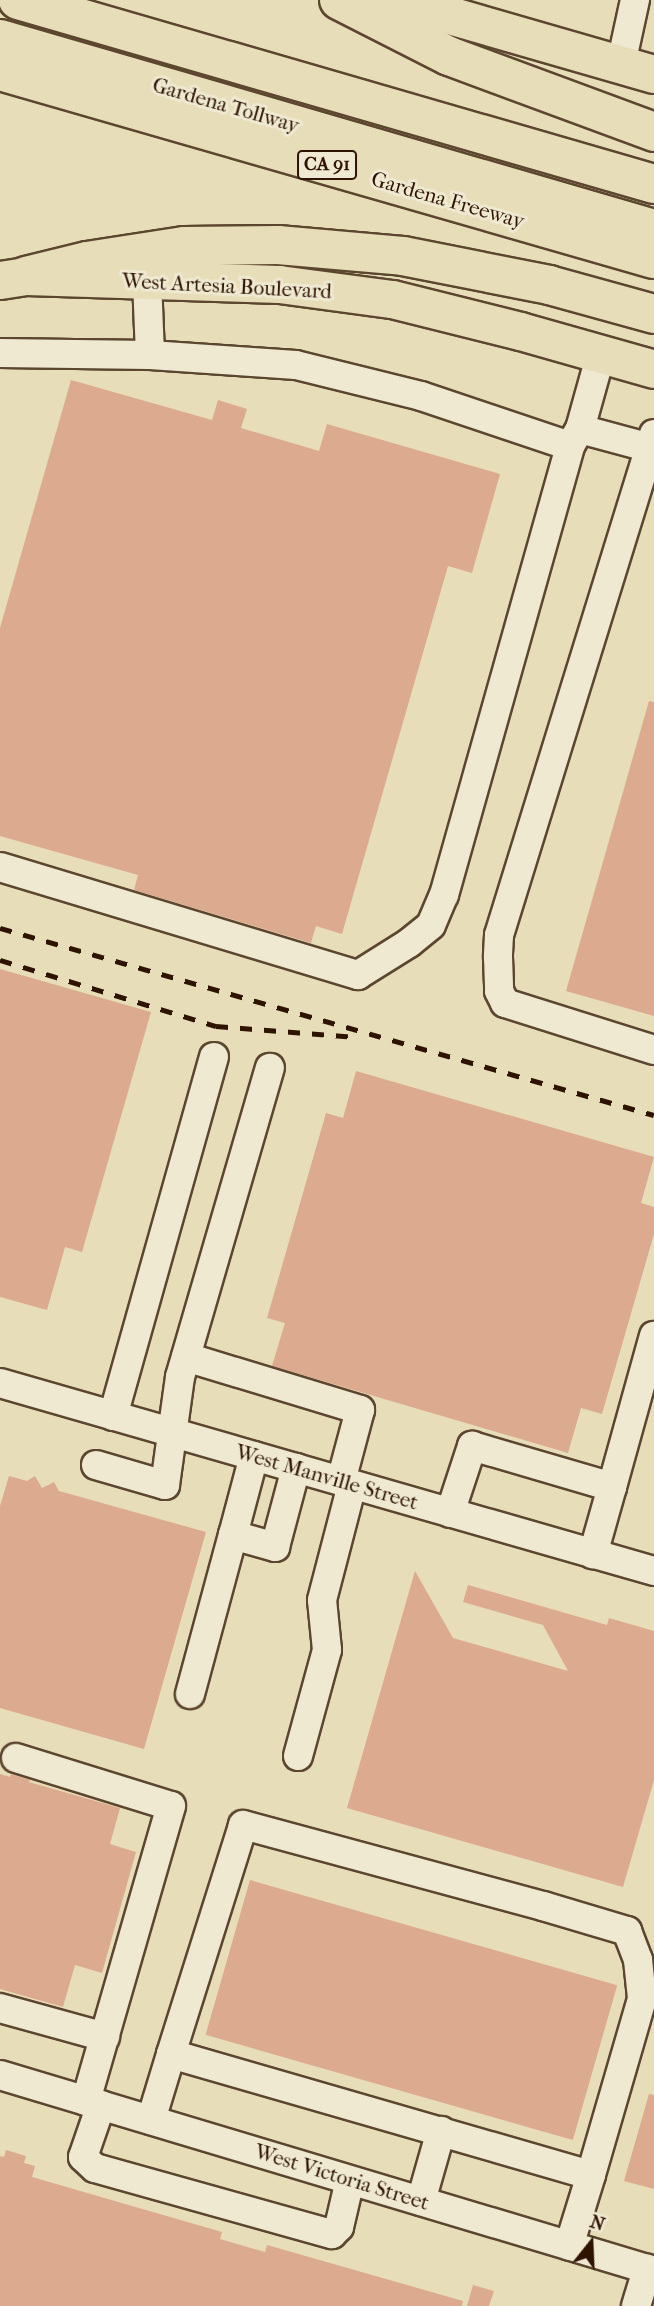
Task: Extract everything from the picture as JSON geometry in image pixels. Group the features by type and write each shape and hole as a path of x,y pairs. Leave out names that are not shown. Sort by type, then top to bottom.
{"highway":[{"path":"18,0 654,184"},
{"path":"339,0 449,56 654,132"},
{"name":"Gardena Tollway","path":"0,22 654,208"},
{"name":"Gardena Tollway","path":"0,39 654,229"},
{"name":"Gardena Freeway","path":"0,71 654,259"},
{"path":"13,278 87,261 184,246 278,245 403,256 549,285 654,314"}],"main road":[{"path":"397,0 637,69"},
{"name":"West Artesia Boulevard","path":"13,278 279,284 392,299 654,369"}],"street":[{"path":"637,69 635,0 644,0"},
{"path":"147,280 150,355"},
{"path":"0,353 150,355 296,365 575,437 653,444 499,935 498,957 499,991 505,1003 654,1050"},
{"path":"0,867 358,975 409,943 431,925 444,895 601,354"},
{"path":"113,1416 214,1056"},
{"path":"96,1465 165,1485 186,1357 270,1068"},
{"path":"593,1553 654,1336"},
{"path":"186,1357 360,1410 322,1600 327,1650 298,1756"},
{"name":"West Manville Street","path":"0,1383 654,1571"},
{"path":"450,1513 472,1446 612,1487"},
{"path":"190,1694 254,1456"},
{"path":"233,1535 275,1547 296,1468"},
{"path":"16,1758 171,1806 105,2037 83,2157 95,2168 332,2234 339,2227 350,2180"},
{"path":"151,2120 243,1825 627,1931 638,1961 642,1999 569,2246"},
{"path":"0,2008 105,2037"},
{"path":"172,2054 591,2175"},
{"name":"West Victoria Street","path":"0,2075 651,2270 636,2306"},
{"path":"421,2201 441,2131"}],"building":[{"path":"71,380 212,420 218,400 247,409 241,428 319,451 327,424 500,474 472,573 448,566 342,934 316,926 311,943 134,890 138,875 0,836 0,628"},
{"path":"649,701 654,702 654,1016 566,991"},
{"path":"0,969 151,1012 82,1252 65,1247 47,1310 0,1297"},
{"path":"356,1071 654,1157 641,1203 654,1207 654,1234 602,1414 581,1408 568,1453 272,1366 285,1323 267,1318 326,1113 343,1118"},
{"path":"9,1476 27,1481 35,1476 42,1488 54,1482 59,1491 206,1532 144,1749 0,1708 0,1506"},
{"path":"415,1571 453,1638 568,1671 543,1625 463,1602 468,1585 607,1625 609,1618 654,1631 654,1780 623,1887 347,1808"},
{"path":"0,1774 10,1777 11,1774 30,1780 29,1782 120,1808 110,1844 136,1852 102,1973 75,1965 63,2007 0,1989"},
{"path":"250,1880 617,1985 573,2140 206,2035"},
{"path":"649,2094 654,2095 654,2189 624,2181"},
{"path":"6,2150 26,2156 24,2163 35,2166 32,2177 222,2232 220,2239 265,2252 267,2245 463,2301 462,2306 0,2306 0,2156 4,2157"},
{"path":"473,2285 494,2291 489,2306 467,2306"}],"railway":[{"path":"0,928 654,1115"},
{"path":"0,960 216,1026 357,1037"}]}
